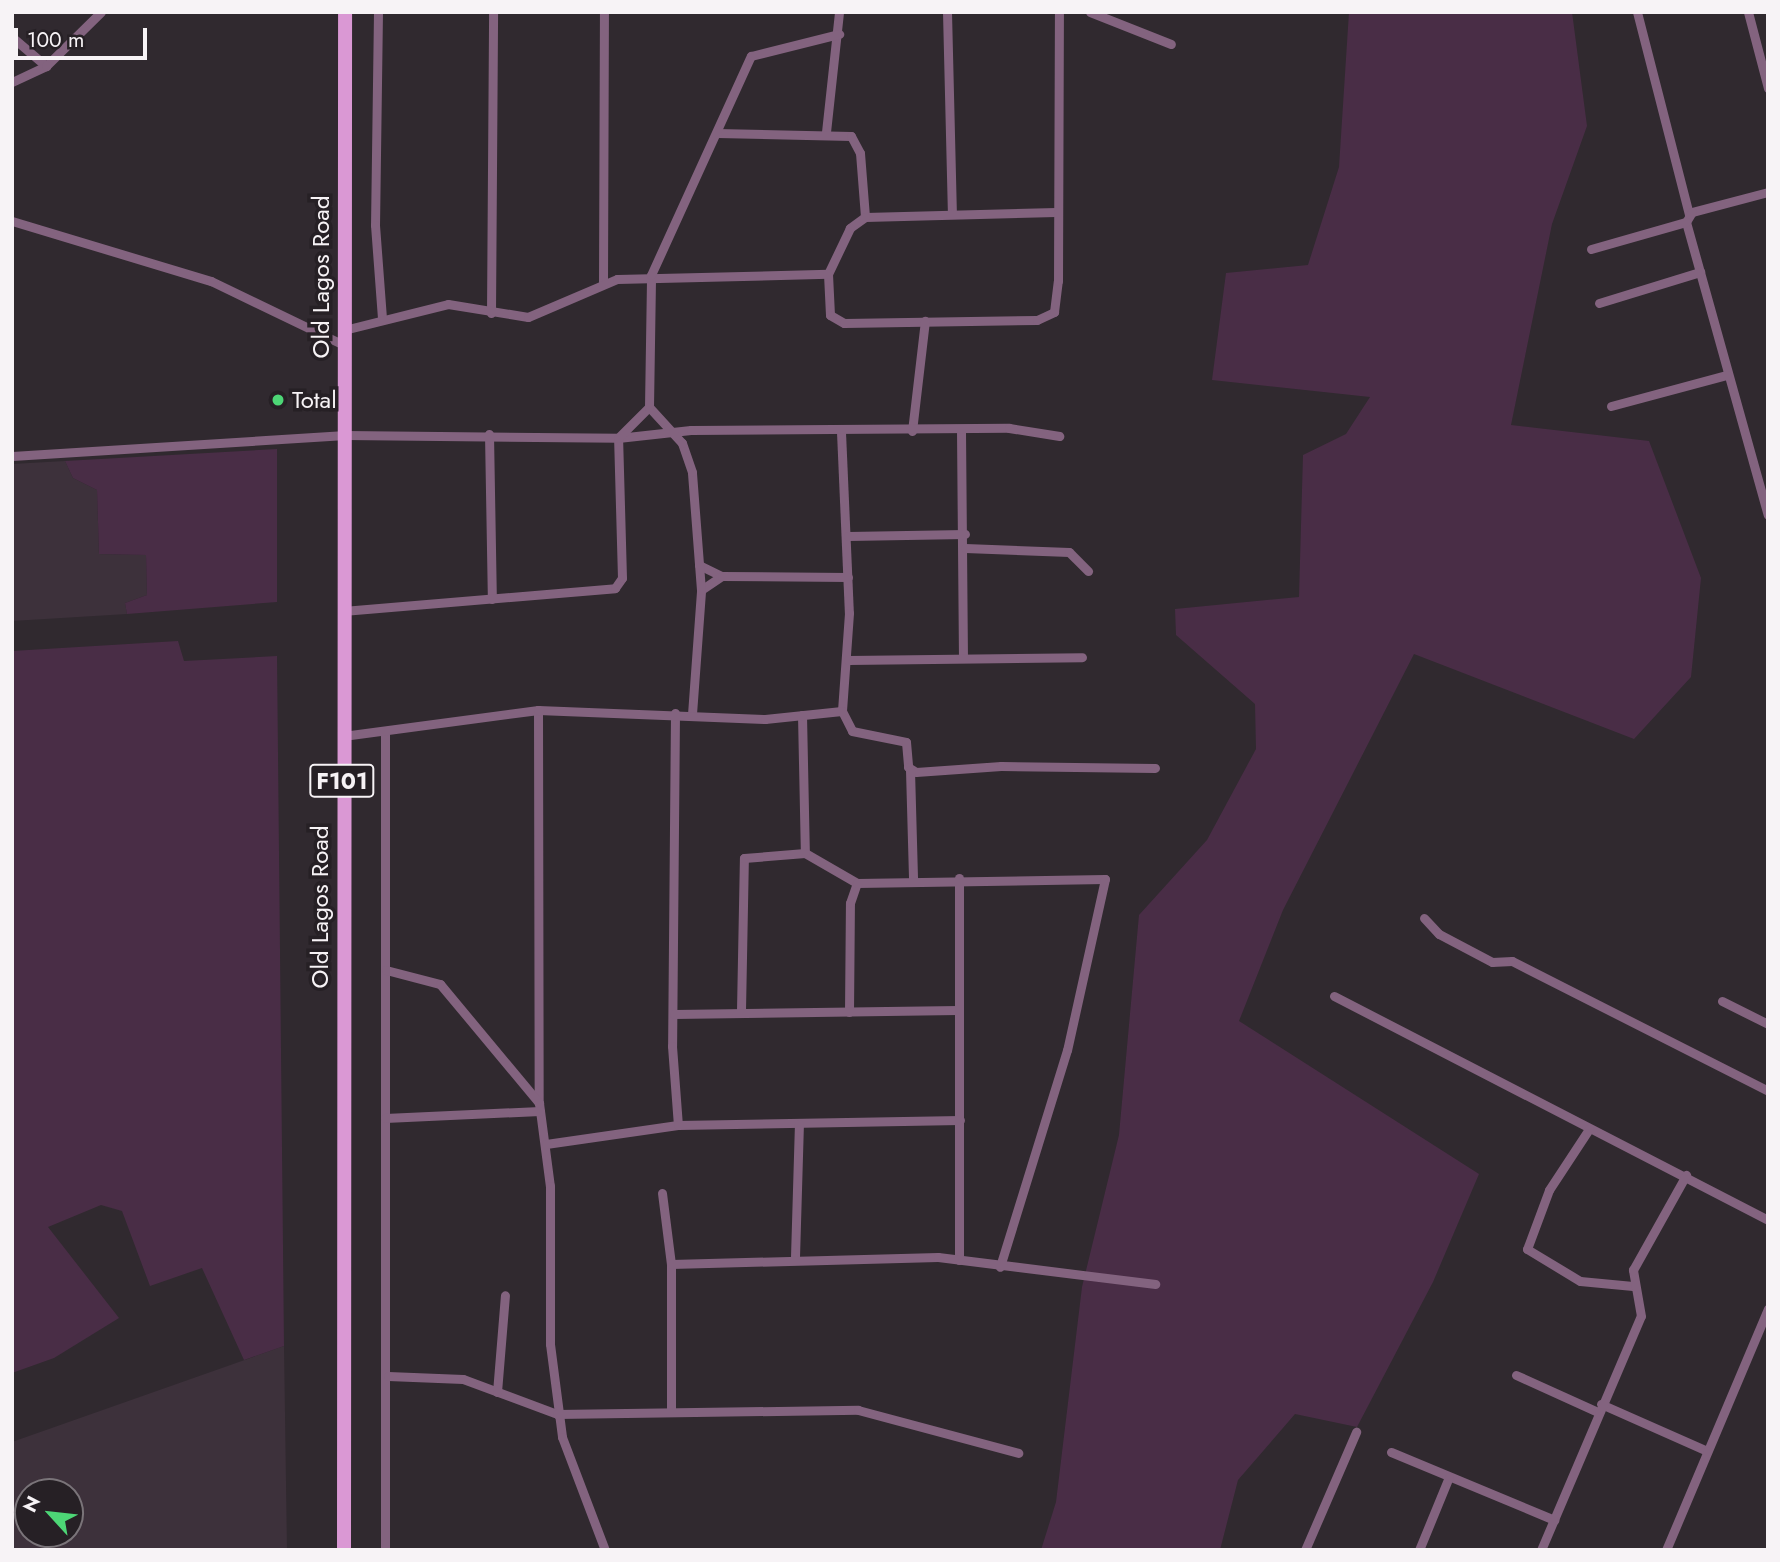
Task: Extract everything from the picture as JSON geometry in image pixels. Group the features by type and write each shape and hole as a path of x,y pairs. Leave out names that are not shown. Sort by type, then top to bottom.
{"main road":[{"name":"Old Lagos Road","path":"344,1550 345,12"}],"street":[{"path":"12,82 46,66 101,12"},
{"path":"378,12 375,225 382,318"},
{"path":"491,313 493,12"},
{"path":"603,284 604,12"},
{"path":"826,132 839,34 839,12"},
{"path":"947,12 952,213"},
{"path":"1056,212 865,217 850,228 828,274 835,321 1050,316 1058,281 1056,212 1059,12"},
{"path":"1090,12 1171,44"},
{"path":"1637,12 1700,272 1768,515"},
{"path":"1748,12 1768,88"},
{"path":"692,713 701,590 690,456 649,407 650,275 751,56 839,34"},
{"path":"12,37 46,66"},
{"path":"717,133 826,132 857,141 865,217"},
{"path":"1591,249 1768,192"},
{"path":"12,221 211,282 344,337 382,318 448,304 528,317 603,284 650,275 828,274"},
{"path":"1599,303 1700,272"},
{"path":"912,432 925,321"},
{"path":"1611,406 1727,375"},
{"path":"343,611 492,599 620,584 618,438 649,407"},
{"path":"12,456 345,435 618,438 674,434 912,432 1009,428 1059,436"},
{"path":"961,431 965,534 963,658"},
{"path":"841,432 848,536 848,660 842,711 852,732 906,742 910,770 913,878"},
{"path":"489,435 492,599"},
{"path":"848,536 965,534"},
{"path":"965,548 1069,552 1088,571"},
{"path":"699,565 722,576 848,578"},
{"path":"701,590 722,576"},
{"path":"848,660 1082,657"},
{"path":"343,736 538,710 802,715 842,711"},
{"path":"538,710 540,1107 546,1144 557,1414 605,1550"},
{"path":"675,713 674,1014 678,1125"},
{"path":"802,715 805,853"},
{"path":"385,731 388,1376 385,1550"},
{"path":"910,770 1155,768"},
{"path":"741,1010 744,858 805,853 857,883 913,878 1105,879 1064,1063 1000,1266"},
{"path":"959,878 959,1260"},
{"path":"849,1012 850,903 857,883"},
{"path":"1423,918 1492,962 1512,961 1768,1091"},
{"path":"386,970 440,984 540,1107"},
{"path":"1334,996 1536,1096 1589,1129 1686,1175 1768,1220"},
{"path":"1722,1001 1768,1024"},
{"path":"674,1014 741,1010 958,1010"},
{"path":"385,1118 540,1107"},
{"path":"546,1144 678,1125 960,1120"},
{"path":"795,1257 799,1124"},
{"path":"1589,1129 1549,1189 1527,1249 1580,1281 1633,1286"},
{"path":"1541,1550 1599,1408 1641,1316 1633,1286 1633,1270 1686,1175"},
{"path":"662,1193 671,1264 671,1411"},
{"path":"671,1264 795,1257 959,1260 1155,1284"},
{"path":"497,1392 505,1295"},
{"path":"1667,1550 1705,1450 1768,1309"},
{"path":"1516,1375 1705,1450"},
{"path":"388,1376 463,1379 557,1414 858,1410 1018,1453"},
{"path":"1305,1550 1356,1432"},
{"path":"1391,1452 1554,1520"},
{"path":"1419,1550 1449,1477"}],"shaded area":[{"path":"1349,12 1572,12 1587,126 1552,224 1511,425 1649,441 1701,578 1691,677 1634,739 1414,654 1283,910 1239,1021 1479,1174 1433,1282 1357,1427 1295,1414 1238,1480 1220,1550 1041,1550 1056,1502 1082,1287 1119,1135 1139,915 1207,840 1256,749 1255,704 1176,635 1175,609 1299,597 1303,455 1346,434 1370,397 1212,380 1226,273 1308,265 1339,167"},
{"path":"277,449 277,602 127,614 125,603 147,595 146,555 99,554 97,490 73,478 65,461"},
{"path":"65,461 73,478 97,490 99,554 146,555 147,595 125,603 127,614 12,621 12,464"},
{"path":"178,641 184,661 277,656 284,1346 244,1360 202,1268 150,1286 122,1211 101,1205 48,1227 119,1318 54,1358 12,1373 12,651"},
{"path":"284,1346 287,1550 12,1550 12,1442"}],"place":[{"name":"Total","path":"278,400"}]}
